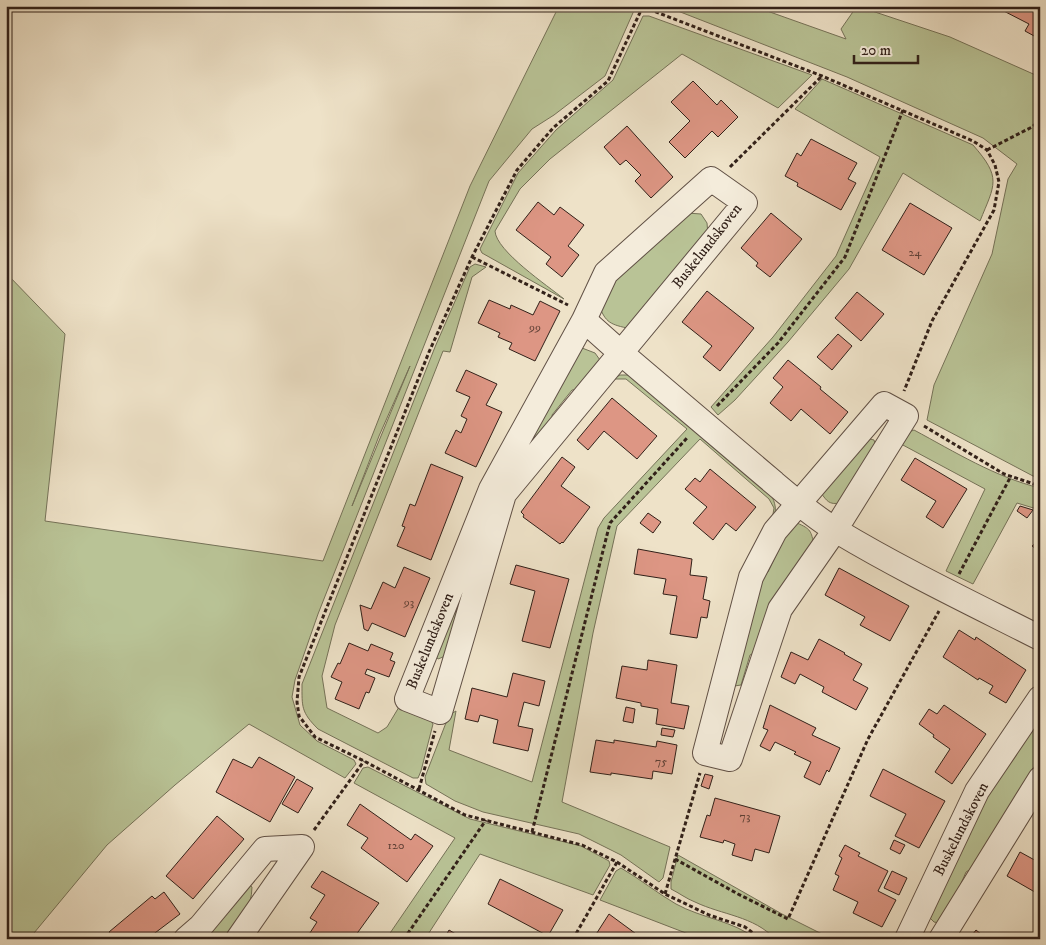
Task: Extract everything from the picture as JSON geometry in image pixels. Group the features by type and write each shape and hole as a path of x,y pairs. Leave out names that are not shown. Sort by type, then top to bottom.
{"street":[{"name":"Buskelundskoven","path":"711,179 745,203 504,494 440,712 407,699 491,489 584,320 606,273 711,179"},
{"path":"584,320 798,503 835,530 920,578 1040,638"},
{"path":"884,404 901,413 835,530 780,609 730,760 705,753 751,577 775,531 798,503 884,404"},
{"name":"Buskelundskoven","path":"907,939 978,791 1040,698"},
{"path":"941,939 1040,780"},
{"path":"186,939 201,926 265,849 302,847"},
{"path":"238,939 302,847"}],"path":[{"path":"643,7 822,76 903,110 972,141 987,150 995,165 999,182 994,210 932,321 901,413 1004,474 1040,486"},
{"path":"711,179 728,169 822,76"},
{"path":"532,832 610,523 702,422 778,343 845,258 903,110"},
{"path":"987,150 1032,127 1040,120"},
{"path":"472,258 574,308 584,320"},
{"path":"675,858 738,894 788,918 868,739 950,592 1011,476"},
{"path":"419,789 440,712"},
{"path":"665,894 705,753"},
{"path":"302,847 364,760"},
{"path":"404,939 486,820"},
{"path":"573,939 617,862"}],"green space":[{"path":"559,6 636,6 605,76 554,115 532,129 489,181 318,614 295,680 292,697 300,725 317,741 354,760 356,764 345,778 249,724 175,785 107,845 29,939 6,939 6,273 65,334 45,521 323,561 470,186","holes":["410,366 352,506 379,436"]},
{"path":"665,6 753,6 846,39 841,29 857,6 950,37 1040,77 1040,478 927,420 934,385 992,254 1008,179 1017,164 983,138 847,77"},
{"path":"643,16 649,16 812,75 778,108 682,54 550,159 520,189 495,231 504,248 513,258 564,299 482,253 480,249 518,173 556,130 613,80"},
{"path":"822,79 973,145 992,174 992,189 980,221 903,173 849,269 788,342 735,400 718,415 711,407 773,337 836,256 880,157 795,109"},
{"path":"687,213 701,214 707,223 708,235 627,328 608,321 598,303 604,288"},
{"path":"475,264 486,267 472,277 450,352 443,351 335,625 322,676 327,708 378,733 387,727 399,707 429,718 433,724 421,771 418,778 413,778 318,729 305,713 302,684 435,347 470,267"},
{"path":"582,348 595,353 600,360 581,389 572,390 552,415 553,423 510,470 568,360"},
{"path":"620,375 629,375 639,382 771,494 775,507 772,520 774,508 769,499 700,439 617,526 593,633 562,802 670,847 663,878 659,882 621,855 579,834 483,812 455,801 426,784 425,777 449,715 456,711 449,750 532,782 598,528 604,518 687,429 626,379 613,379"},
{"path":"914,430 991,471 1040,488 1040,510 1017,503 973,584 946,571 985,489 901,444 909,432"},
{"path":"866,438 874,440 876,447 840,503 829,502 821,493"},
{"path":"797,523 810,531 814,545 759,650 750,655 741,685 728,687 756,579 768,572 781,545 781,538"},
{"path":"482,525 449,649 443,657 438,659 434,654"},
{"path":"1040,705 1040,757 976,866 966,872 947,916 939,923 934,922 928,916 938,880"},
{"path":"368,767 470,819 581,846 609,861 610,865 593,895 480,854 425,939 386,939 455,838 354,783 363,768"},
{"path":"678,855 782,914 832,939 775,939 757,925 689,899 671,889"},
{"path":"621,868 676,904 738,928 756,939 690,939 691,935 600,900 616,871"},
{"path":"246,882 252,887 250,901 231,939 190,939"}],"building":[{"path":"994,6 1040,6 1040,34 1038,33 1036,37 1025,31 1029,24"},
{"path":"693,81 717,105 721,100 738,117 718,137 712,131 685,158 669,142 690,121 671,102"},
{"path":"627,126 673,177 651,198 635,181 641,175 626,160 620,165 604,147"},
{"path":"811,139 857,163 848,179 856,183 841,210 797,186 798,183 785,176 797,153 801,156"},
{"path":"538,202 554,215 560,207 584,225 568,246 579,255 562,277 546,264 551,257 516,230"},
{"path":"910,203 952,228 924,275 882,250"},
{"path":"771,213 802,239 770,277 756,266 758,263 741,248"},
{"path":"707,291 754,328 720,371 703,357 712,346 682,322"},
{"path":"857,292 884,314 861,341 835,318"},
{"path":"489,300 510,309 511,305 533,315 540,301 560,311 535,361 509,349 512,343 498,337 500,333 478,323"},
{"path":"838,334 852,346 832,370 817,357"},
{"path":"788,360 848,412 830,434 801,409 791,421 770,403 783,387 773,378"},
{"path":"466,370 497,384 486,405 502,412 476,467 445,453 456,430 461,433 467,419 461,416 470,397 456,391"},
{"path":"612,398 657,436 637,459 604,431 588,450 577,440"},
{"path":"562,457 575,467 561,486 590,507 563,543 560,544 523,517 524,515 521,512"},
{"path":"915,458 967,489 943,528 926,517 936,501 901,480"},
{"path":"431,464 463,477 431,560 397,546 405,527 402,526 410,504 415,506"},
{"path":"710,469 756,507 736,531 726,523 713,540 693,523 707,507 685,489 695,478 700,482"},
{"path":"1020,506 1033,510 1027,518 1017,511"},
{"path":"648,513 661,522 653,533 640,523"},
{"path":"1040,540 1040,552 1032,546"},
{"path":"638,549 692,559 690,575 707,577 703,599 710,601 707,618 701,617 697,638 670,634 677,596 663,594 666,579 634,574"},
{"path":"516,565 569,579 550,648 522,641 535,591 510,584"},
{"path":"404,567 430,578 405,637 372,623 368,631 364,629 360,605 371,609 383,582 395,588"},
{"path":"839,568 909,606 890,641 860,625 865,617 825,595"},
{"path":"959,630 975,640 976,637 1026,670 1006,703 989,693 993,686 979,678 978,680 943,657"},
{"path":"819,639 862,664 853,680 868,688 856,710 822,692 824,687 800,674 795,684 781,677 791,652 808,660"},
{"path":"349,643 368,651 371,644 393,653 390,660 395,662 389,677 367,669 365,674 375,678 369,693 366,692 359,709 335,699 342,682 331,677 338,663 340,664"},
{"path":"648,660 677,665 671,703 689,706 684,729 656,724 658,709 616,698 622,666 647,670"},
{"path":"513,673 545,681 539,706 524,702 518,726 533,729 528,751 493,743 498,720 480,715 478,722 465,719 472,688 507,697"},
{"path":"770,705 816,728 812,735 840,748 829,772 827,770 820,785 804,777 811,762 794,754 796,752 775,742 770,751 760,746 768,730 763,728"},
{"path":"944,705 986,734 952,784 935,772 950,749 919,724 929,709 937,714"},
{"path":"626,707 635,709 633,723 623,721"},
{"path":"662,728 675,730 673,737 661,735"},
{"path":"596,740 614,743 614,740 656,747 657,741 677,745 672,774 653,771 652,779 590,772"},
{"path":"259,757 295,777 270,822 216,792 233,759 252,768"},
{"path":"883,769 945,801 919,848 895,836 906,814 870,796"},
{"path":"705,774 713,776 709,789 701,786"},
{"path":"297,779 313,788 298,813 282,804"},
{"path":"715,798 780,816 769,853 755,849 752,861 732,855 735,844 724,840 723,843 700,837 707,815 710,816"},
{"path":"360,804 411,840 415,834 433,846 407,882 361,848 368,838 347,825"},
{"path":"217,816 244,839 193,899 166,876"},
{"path":"894,840 905,845 900,854 890,849"},
{"path":"845,845 860,853 858,856 888,871 878,891 896,900 882,927 853,913 858,902 833,890 839,876 835,874 842,858 839,856"},
{"path":"1020,852 1040,863 1040,895 1007,876"},
{"path":"322,871 379,903 353,939 306,939 317,922 310,918 325,895 311,887"},
{"path":"892,871 907,878 899,895 884,888"},
{"path":"500,879 563,910 548,936 488,904"},
{"path":"164,892 180,914 147,939 114,939 109,932 152,896 155,899"},
{"path":"609,914 643,939 593,939"},
{"path":"449,930 464,939 444,939"},
{"path":"976,930 987,939 969,939"}]}
